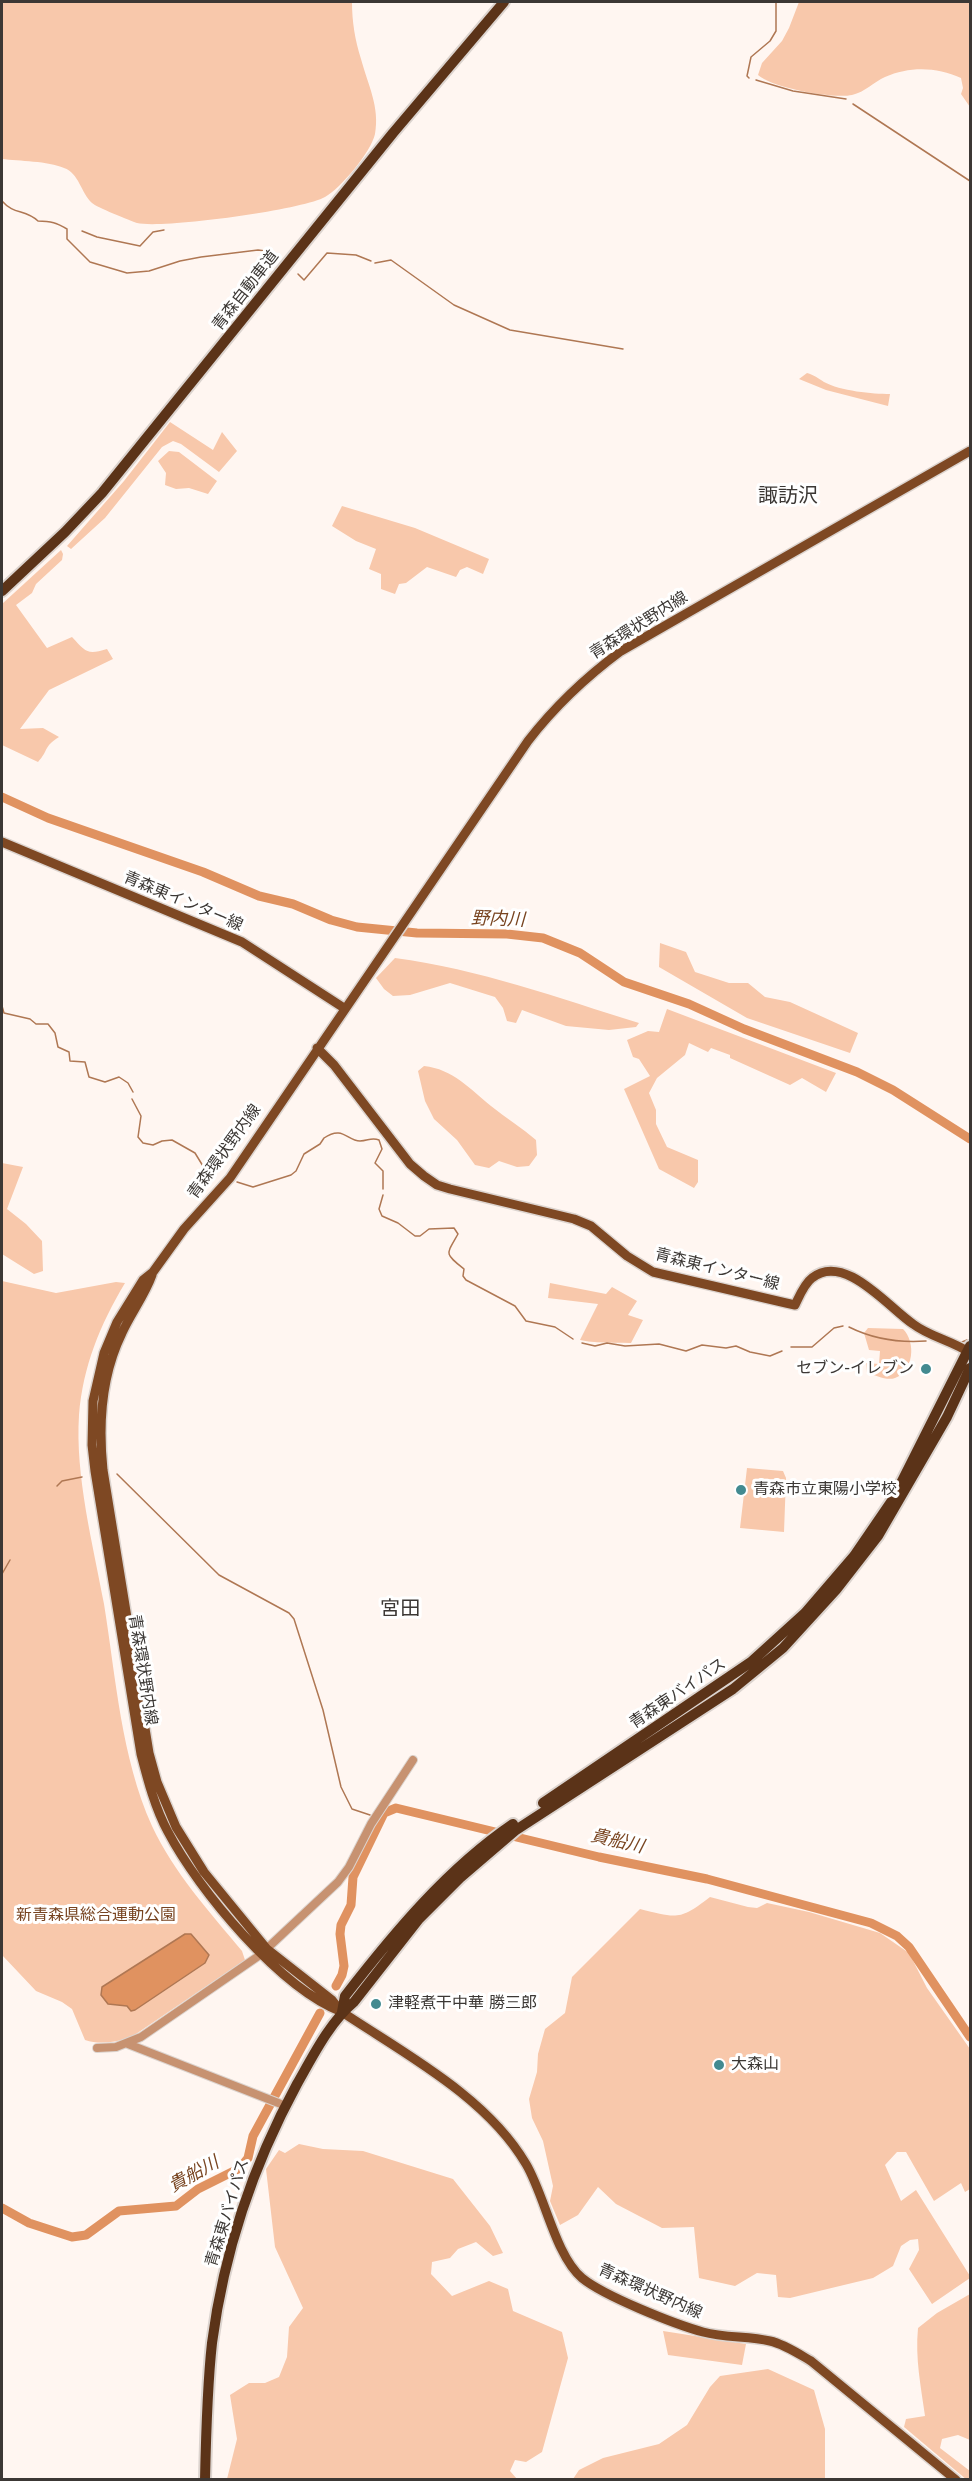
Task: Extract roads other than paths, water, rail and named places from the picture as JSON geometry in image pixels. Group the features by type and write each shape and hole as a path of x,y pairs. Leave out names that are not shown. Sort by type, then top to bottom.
{"highway":[{"name":"青森自動車道","path":"2,591 65,532 102,493 393,133 504,2"},
{"name":"青森東バイパス","path":"205,2480 207,2393 212,2342 223,2279 237,2225 281,2104 342,2012 345,1996 413,1914 452,1874 512,1829 752,1662 805,1613 854,1556 893,1498 970,1350"},
{"name":"青森東バイパス","path":"512,1829 733,1689 783,1648 843,1582 878,1536 947,1417 970,1368"}],"main road":[{"name":"青森環状野内線","path":"956,2480 811,2361 795,2352 772,2341 716,2335 675,2322 605,2292 585,2280 570,2263 527,2165 507,2135 485,2112 342,2012 328,2007 264,1952 196,1875 168,1832 150,1787 141,1754 127,1649 95,1471 92,1433 93,1401 104,1353 117,1322 143,1280 153,1272 184,1229 230,1178 528,741 557,706 594,671 621,651 970,451"},
{"name":"青森東インター線","path":"2,842 236,939 344,1008"},
{"name":"青森東インター線","path":"317,1048 334,1065 410,1164 437,1185 574,1219 591,1226 627,1256 653,1272 795,1305 812,1278 826,1271 838,1271 869,1288 912,1324 970,1350"}],"street":[{"path":"97,2048 128,2044 233,1976 264,1952 338,1882 349,1867 371,1824 413,1760"},
{"path":"128,2044 281,2104"}],"waterway":[{"path":"749,78 747,76 751,57 770,41 776,31 776,2"},
{"path":"756,80 793,91 846,99"},
{"path":"853,104 970,181"},
{"path":"2,201 38,221 47,221 67,229 67,239 90,262 127,273 149,271 201,257 258,250 266,251 276,257"},
{"path":"82,231 97,237 140,246 153,232 164,230"},
{"path":"298,274 304,280 327,253 356,255 371,261"},
{"path":"375,263 391,260 454,305 510,330 623,349"},
{"name":"野内川","path":"2,797 48,818 203,872 259,896 293,904 331,920 357,927 417,933 507,934 543,938 580,953 624,982 689,1004 744,1029 857,1072 893,1090 970,1139"},
{"path":"2,1006 4,1013 30,1019 36,1024 48,1024 55,1033 58,1047 69,1052 70,1061 85,1062 89,1077 105,1082 119,1077 128,1083 133,1092"},
{"path":"132,1099 141,1116 138,1137 143,1143 153,1145 172,1140 195,1153 206,1171"},
{"path":"237,1182 253,1187 291,1175 296,1171 304,1154 320,1144 330,1134 340,1133 356,1140 379,1140 382,1149 375,1163 383,1171 383,1189"},
{"path":"383,1195 379,1209 382,1216 398,1223 415,1236 420,1236 429,1229 454,1228 458,1234 449,1253 453,1260 464,1269 463,1276 466,1280 515,1306 526,1321 555,1327 573,1339"},
{"path":"791,1347 812,1347 834,1328 843,1326"},
{"path":"849,1327 867,1335 886,1339 926,1341"},
{"path":"962,1342 967,1340"},
{"path":"582,1343 595,1346 607,1343 625,1346 659,1344 686,1351 702,1345 726,1348 736,1346 750,1352 770,1356 782,1351"},
{"path":"117,1474 219,1575 289,1613 294,1619 323,1710 341,1787 352,1809 370,1815"},
{"path":"57,1486 62,1481 82,1477"},
{"path":"2,1574 10,1560"},
{"name":"貴船川","path":"336,1986 344,1966 340,1934 341,1925 351,1905 353,1877 384,1813 396,1808 599,1857 707,1879 871,1923 897,1936 909,1947 970,2037"},
{"name":"貴船川","path":"2,2208 29,2223 72,2237 86,2235 119,2211 176,2206 198,2189 240,2168 248,2158 253,2136 320,2013"}],"place":[{"name":"セブン-イレブン","path":"926,1369"},
{"name":"青森市立東陽小学校","path":"741,1490"},
{"name":"津軽煮干中華 勝三郎","path":"376,2004"},
{"name":"大森山","path":"719,2065"}],"district":[{"name":"諏訪沢","path":"788,497"},
{"name":"宮田","path":"400,1610"}],"park label":[{"name":"新青森県総合運動公園","path":"96,1916"}]}
